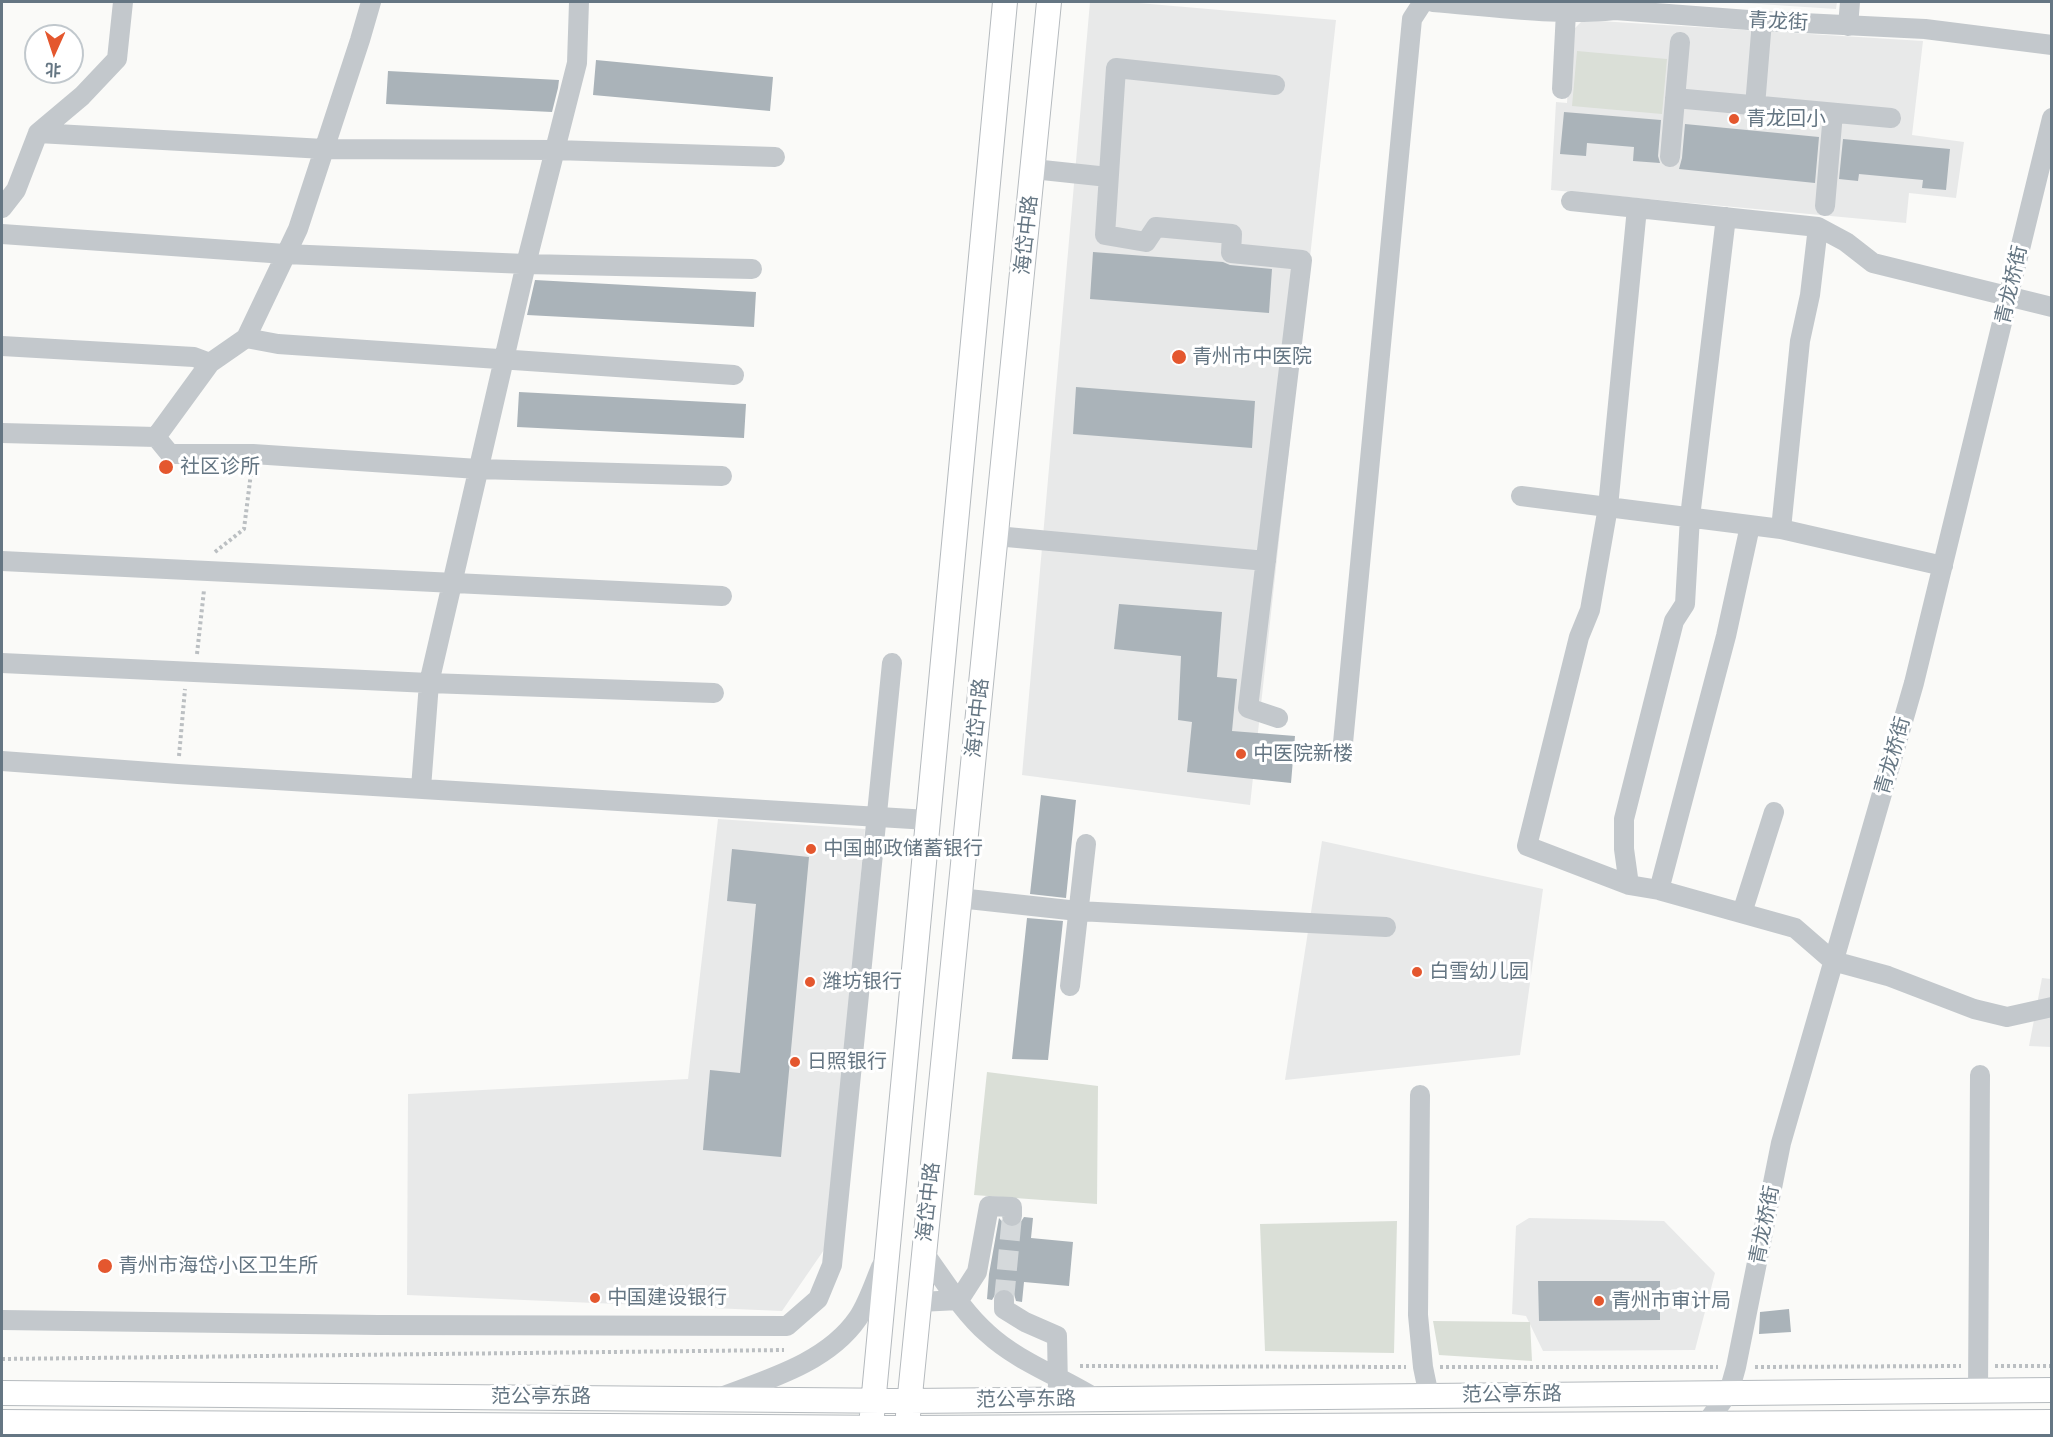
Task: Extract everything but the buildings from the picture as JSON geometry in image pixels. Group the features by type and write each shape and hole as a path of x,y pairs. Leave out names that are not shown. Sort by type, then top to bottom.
{"main road":[{"name":"海岱中路","path":"871,1431 1005,2"},
{"name":"海岱中路","path":"907,1432 1049,2"},
{"name":"范公亭东路","path":"2,1393 909,1401 1058,1380 1098,1400 2052,1390"},
{"name":"范公亭东路","path":"4,1427 286,1430 722,1427 907,1432 1095,1427 1128,1431 1702,1430 2052,1422"}],"street":[{"path":"2,208 16,190 38,134 82,96 117,59 123,2"},
{"path":"156,437 210,363 246,338 298,229 371,2"},
{"path":"421,788 429,683 526,264 577,63 579,2"},
{"path":"1342,743 1413,19 1423,2"},
{"name":"青龙街","path":"1433,2 1543,6 1566,12 1593,7 1762,21 1925,29 2052,45"},
{"path":"1848,26 1850,2"},
{"path":"1562,89 1566,12"},
{"path":"1755,106 1762,21"},
{"path":"1670,157 1680,42"},
{"path":"1275,85 1116,68 1105,235 1146,242 1156,227 1232,234 1231,254 1302,260 1248,708 1278,718"},
{"path":"1675,98 1891,118"},
{"path":"1825,206 1833,113"},
{"name":"青龙桥街","path":"1729,1392 1781,1143 1914,683 2052,118"},
{"path":"38,134 324,149 555,150 775,157"},
{"path":"1033,169 1108,177"},
{"path":"1571,201 1818,227 1846,242 1873,263 2052,307"},
{"path":"1637,208 1608,507 1590,610 1579,637 1527,846 1629,885 1659,890 1795,928 1833,961 1888,976 1974,1009 2007,1017 2052,1007"},
{"path":"1629,885 1624,849 1624,819 1674,621 1685,604 1690,517 1726,217"},
{"path":"1781,529 1800,341 1810,294 1818,227"},
{"path":"2,234 285,254 526,264 753,268"},
{"path":"246,338 278,344 734,375"},
{"path":"2,346 194,357 210,363"},
{"path":"2,433 156,437 170,454 253,454 478,469 723,476"},
{"path":"1521,496 1781,529 1943,566"},
{"path":"1659,890 1726,636 1750,526"},
{"path":"996,536 1266,561"},
{"path":"2,561 722,596"},
{"path":"2,663 429,683 714,693"},
{"path":"2,1320 378,1325 787,1326 818,1299 832,1265 892,663"},
{"path":"2,760 178,774 928,820"},
{"path":"1742,913 1774,812"},
{"path":"1070,986 1086,844"},
{"path":"959,898 1078,911 1386,927"},
{"path":"1978,1391 1980,1075"},
{"path":"1420,1095 1418,1315 1423,1367 1429,1396"},
{"path":"959,1300 977,1272 989,1206 1012,1207 1012,1216"},
{"path":"716,1398 805,1364 845,1334 859,1317 869,1298 887,1251"},
{"path":"924,1253 986,1333 1004,1347 1058,1380"},
{"path":"919,1302 959,1300"},
{"path":"1004,1300 1004,1309 1025,1322 1057,1336 1058,1380"},
{"path":"1702,1430 1729,1392"},
{"path":"722,1427 749,1436"},
{"path":"1066,1436 1095,1427"}],"path":[{"path":"178,774 187,672 198,652 206,571 211,555 244,529 253,454"},
{"path":"2,1359 788,1350"},
{"path":"1058,1380 1098,1367 2052,1366"}],"shaded area":[{"name":"青州市中医院","path":"1090,2 1127,2 1336,20 1250,805 1022,775"},
{"path":"1728,2 1837,2 1836,9"},
{"name":"青龙回小","path":"1583,20 1923,41 1912,135 1964,142 1956,198 1909,193 1906,223 1551,190 1556,102 1567,103 1571,32"},
{"path":"1577,51 1667,59 1662,114 1572,106"},
{"path":"718,819 865,829 828,1244 782,1311 407,1295 408,1094 688,1079"},
{"name":"白雪幼儿园","path":"1322,841 1543,889 1520,1055 1285,1080"},
{"path":"2042,978 2051,979 2051,1047 2029,1046"},
{"path":"987,1072 1098,1086 1097,1204 974,1195"},
{"path":"1529,1218 1664,1221 1715,1273 1695,1350 1543,1351 1526,1316 1512,1314 1516,1226"},
{"path":"1397,1221 1394,1353 1265,1351 1260,1224"},
{"path":"1433,1321 1530,1322 1532,1361 1439,1355"}],"tunnel":[{"path":"1004,1300 1012,1216"}],"place":[{"name":"青龙回小","path":"1734,119"},
{"name":"青州市中医院","path":"1179,357"},
{"name":"社区诊所","path":"166,467"},
{"name":"中医院新楼","path":"1241,754"},
{"name":"中国邮政储蓄银行","path":"811,849"},
{"name":"白雪幼儿园","path":"1417,972"},
{"name":"潍坊银行","path":"810,982"},
{"name":"日照银行","path":"795,1062"},
{"name":"青州市海岱小区卫生所","path":"105,1266"},
{"name":"中国建设银行","path":"595,1298"},
{"name":"青州市审计局","path":"1599,1301"}]}
